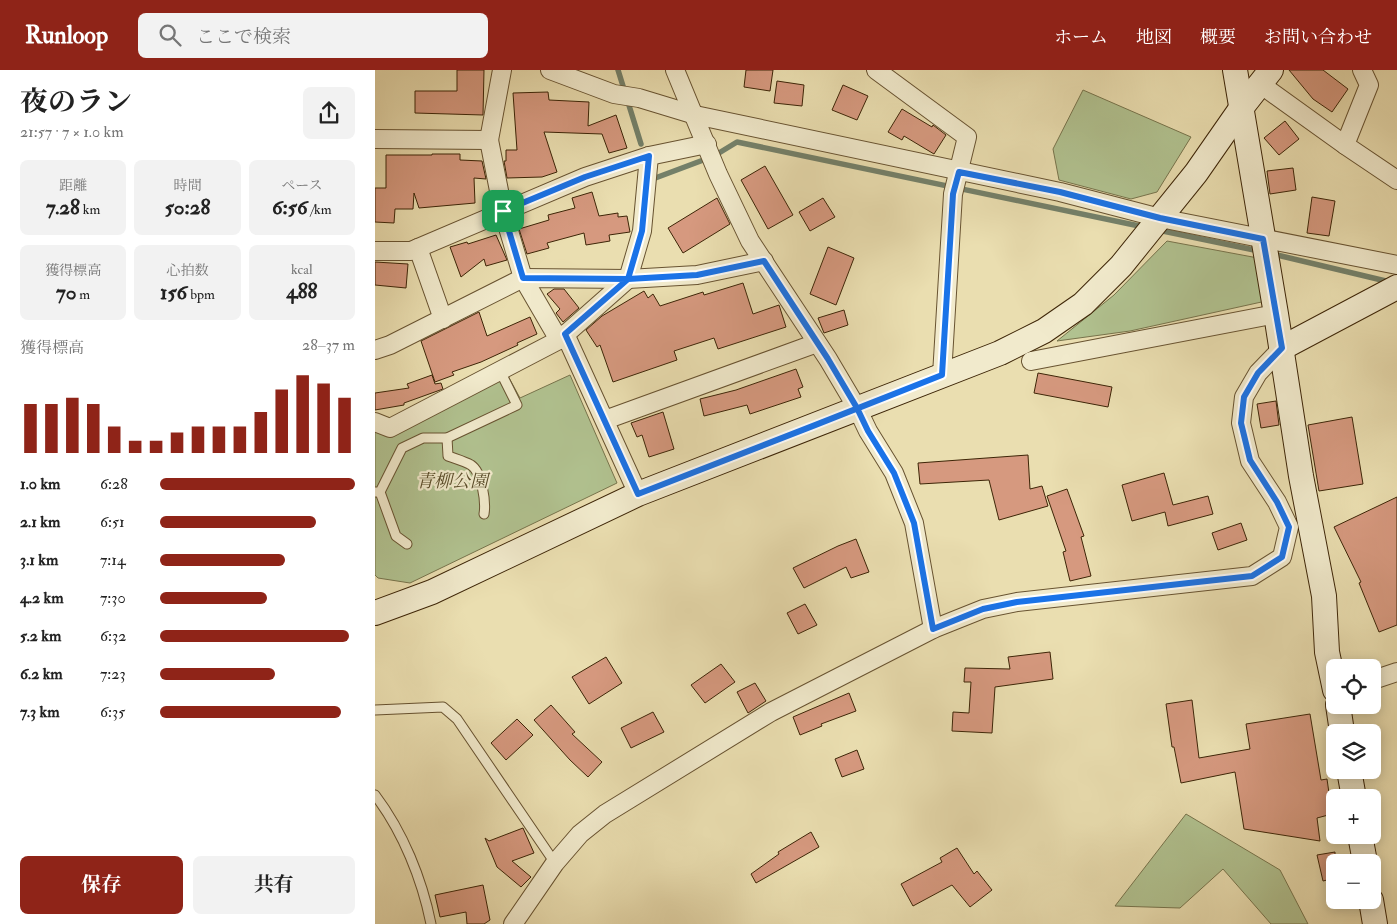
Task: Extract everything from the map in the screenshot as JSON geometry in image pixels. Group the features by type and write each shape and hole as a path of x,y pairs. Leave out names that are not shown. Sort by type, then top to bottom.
{"street":[{"path":"502,70 489,140 503,211 523,278 562,337 605,420 638,494"},
{"path":"550,70 614,94 639,98 695,115 1060,192 1153,226 1264,248 1397,265"},
{"path":"675,70 750,241 817,343 894,473 914,523 933,629"},
{"path":"876,70 967,137 953,194 942,375"},
{"path":"1345,145 1369,85 1362,70"},
{"path":"1234,71 1242,107 1264,248 1277,314 1301,476 1324,596 1328,659"},
{"path":"375,612 432,592 638,494 999,353 1044,331 1090,297 1121,266 1196,173 1265,77 1345,145 1397,180"},
{"path":"375,139 489,140"},
{"path":"375,251 411,251 585,177 648,164 707,144"},
{"path":"375,422 389,428 562,337 628,279 642,231 648,164"},
{"path":"418,248 443,318"},
{"path":"375,350 390,345 523,278 628,279 697,275 764,261"},
{"path":"513,924 555,863 580,834 605,814 771,712 933,629 983,609 1017,602 1252,576 1282,557 1289,527 1277,502 1250,460 1241,423 1244,397 1258,373 1282,348 1395,288"},
{"path":"1031,361 1277,314"},
{"path":"605,420 817,343"},
{"path":"1381,677 1397,672"},
{"path":"1372,909 1375,924"}],"lane":[{"path":"407,544 395,536 377,492 402,448 423,438 447,438 517,405 499,371"},
{"path":"447,438 448,456 473,466 478,474 485,505 484,514"},
{"path":"375,710 443,706 457,719 555,863"},
{"path":"375,794 389,813 411,862 425,896 431,924"}],"green space":[{"path":"1083,90 1191,137 1157,192 1131,199 1059,180 1053,149"},
{"path":"1167,241 1258,258 1266,301 1130,331 1057,341 1114,295"},
{"name":"青柳公園","path":"507,374 520,398 570,375 617,483 410,583 378,578 375,575 375,429"},
{"path":"1186,814 1280,870 1308,924 1271,924 1223,869 1180,908 1115,906"}],"building":[{"path":"457,70 484,70 483,115 415,113 415,91 457,91"},
{"path":"746,70 773,70 770,91 744,87"},
{"path":"1289,70 1323,70 1348,89 1332,112 1313,99"},
{"path":"777,81 804,85 802,106 774,103"},
{"path":"843,85 868,96 857,120 832,110"},
{"path":"548,92 549,100 589,102 588,126 616,115 627,148 609,153 602,134 544,132 557,172 542,177 507,178 504,161 506,161 506,150 517,150 513,93"},
{"path":"902,109 932,127 933,125 946,135 934,154 904,136 902,140 888,132"},
{"path":"1285,121 1299,139 1279,155 1264,138"},
{"path":"460,154 460,160 482,161 486,179 474,178 475,203 419,208 414,193 413,209 395,209 394,223 375,222 375,188 386,188 386,155"},
{"path":"765,166 793,215 768,229 741,180"},
{"path":"1293,168 1296,190 1270,194 1267,171"},
{"path":"592,192 599,216 618,213 618,217 627,216 630,232 609,235 610,241 586,245 584,233 547,243 549,248 527,254 519,229 549,220 548,215 575,208 572,198"},
{"path":"1312,197 1335,201 1329,236 1307,233"},
{"path":"717,198 730,224 683,253 668,228"},
{"path":"823,198 835,217 810,231 799,212"},
{"path":"496,235 507,260 486,266 484,259 461,277 450,247 467,242 468,244"},
{"path":"828,247 854,258 836,305 810,294"},
{"path":"375,262 408,264 406,288 375,285"},
{"path":"743,283 753,314 779,305 786,327 718,349 714,338 674,351 677,360 613,382 600,345 597,347 586,330 602,316 644,291 648,298 653,294 660,306 703,292 704,295"},
{"path":"554,289 564,289 579,308 563,322 556,313 560,309 547,294"},
{"path":"844,310 848,325 824,333 818,318"},
{"path":"479,312 487,336 530,317 537,334 517,343 518,345 481,362 452,372 454,375 435,382 421,341"},
{"path":"796,369 803,387 798,389 801,397 750,414 747,405 704,416 700,399 736,390"},
{"path":"1038,373 1112,387 1108,407 1034,393"},
{"path":"432,375 435,384 441,383 443,389 404,403 404,405 375,410 375,393 409,388 407,384"},
{"path":"1276,401 1279,425 1261,428 1257,404"},
{"path":"663,412 674,449 649,457 642,435 637,437 631,423"},
{"path":"1352,417 1363,484 1319,491 1308,425"},
{"path":"1028,455 1030,489 1042,486 1048,506 999,520 989,480 920,484 918,463"},
{"path":"1164,473 1173,505 1208,496 1213,514 1168,526 1165,512 1132,521 1122,485"},
{"path":"1067,489 1084,536 1081,537 1091,576 1070,581 1063,552 1066,551 1047,496"},
{"path":"1397,497 1397,625 1379,632 1359,583 1361,582 1334,527"},
{"path":"1241,523 1247,540 1218,550 1212,533"},
{"path":"856,539 869,572 851,578 846,567 804,588 793,568"},
{"path":"805,604 817,625 798,634 787,613"},
{"path":"1050,652 1053,679 995,687 992,733 952,731 953,712 969,713 971,682 964,682 965,668 1010,669 1008,657"},
{"path":"606,657 622,683 589,704 572,677"},
{"path":"721,664 735,682 705,703 691,685"},
{"path":"755,683 766,701 748,713 737,692"},
{"path":"849,693 856,711 821,724 822,726 800,735 793,717"},
{"path":"1192,700 1199,758 1250,749 1246,724 1310,714 1321,780 1327,779 1328,789 1326,789 1326,816 1317,818 1320,841 1244,829 1235,772 1181,783 1174,747 1172,747 1166,704"},
{"path":"551,705 575,732 572,734 602,762 588,777 534,720"},
{"path":"653,712 664,732 631,748 621,728"},
{"path":"517,719 533,735 506,760 491,743"},
{"path":"857,750 864,769 842,777 835,759"},
{"path":"523,828 534,853 512,861 531,877 521,887 497,867 485,838 489,841"},
{"path":"811,832 819,847 756,883 751,874 779,854 778,852"},
{"path":"957,848 974,874 977,871 992,890 970,907 952,885 913,906 901,884 942,862 940,858"},
{"path":"1335,852 1335,854 1326,854 1326,880 1323,881 1317,855"},
{"path":"483,885 490,920 484,924 467,924 466,912 440,917 435,895"}],"waterway":[{"path":"618,70 641,144"},
{"path":"650,180 714,156 737,142 1144,227"},
{"path":"1158,230 1259,251"},
{"path":"1273,254 1390,282"}],"route":[{"path":"503,211 523,278 628,279 697,275 764,261 828,359 857,408 868,431 894,473 914,523 933,629 983,609 1017,602 1252,576 1282,557 1289,527 1277,502 1250,460 1241,423 1244,397 1258,373 1282,348 1263,239 1160,218 1060,192 959,172 953,194 942,375 857,408 638,494 565,334 628,279 642,231 649,156 585,177 503,211"}]}
